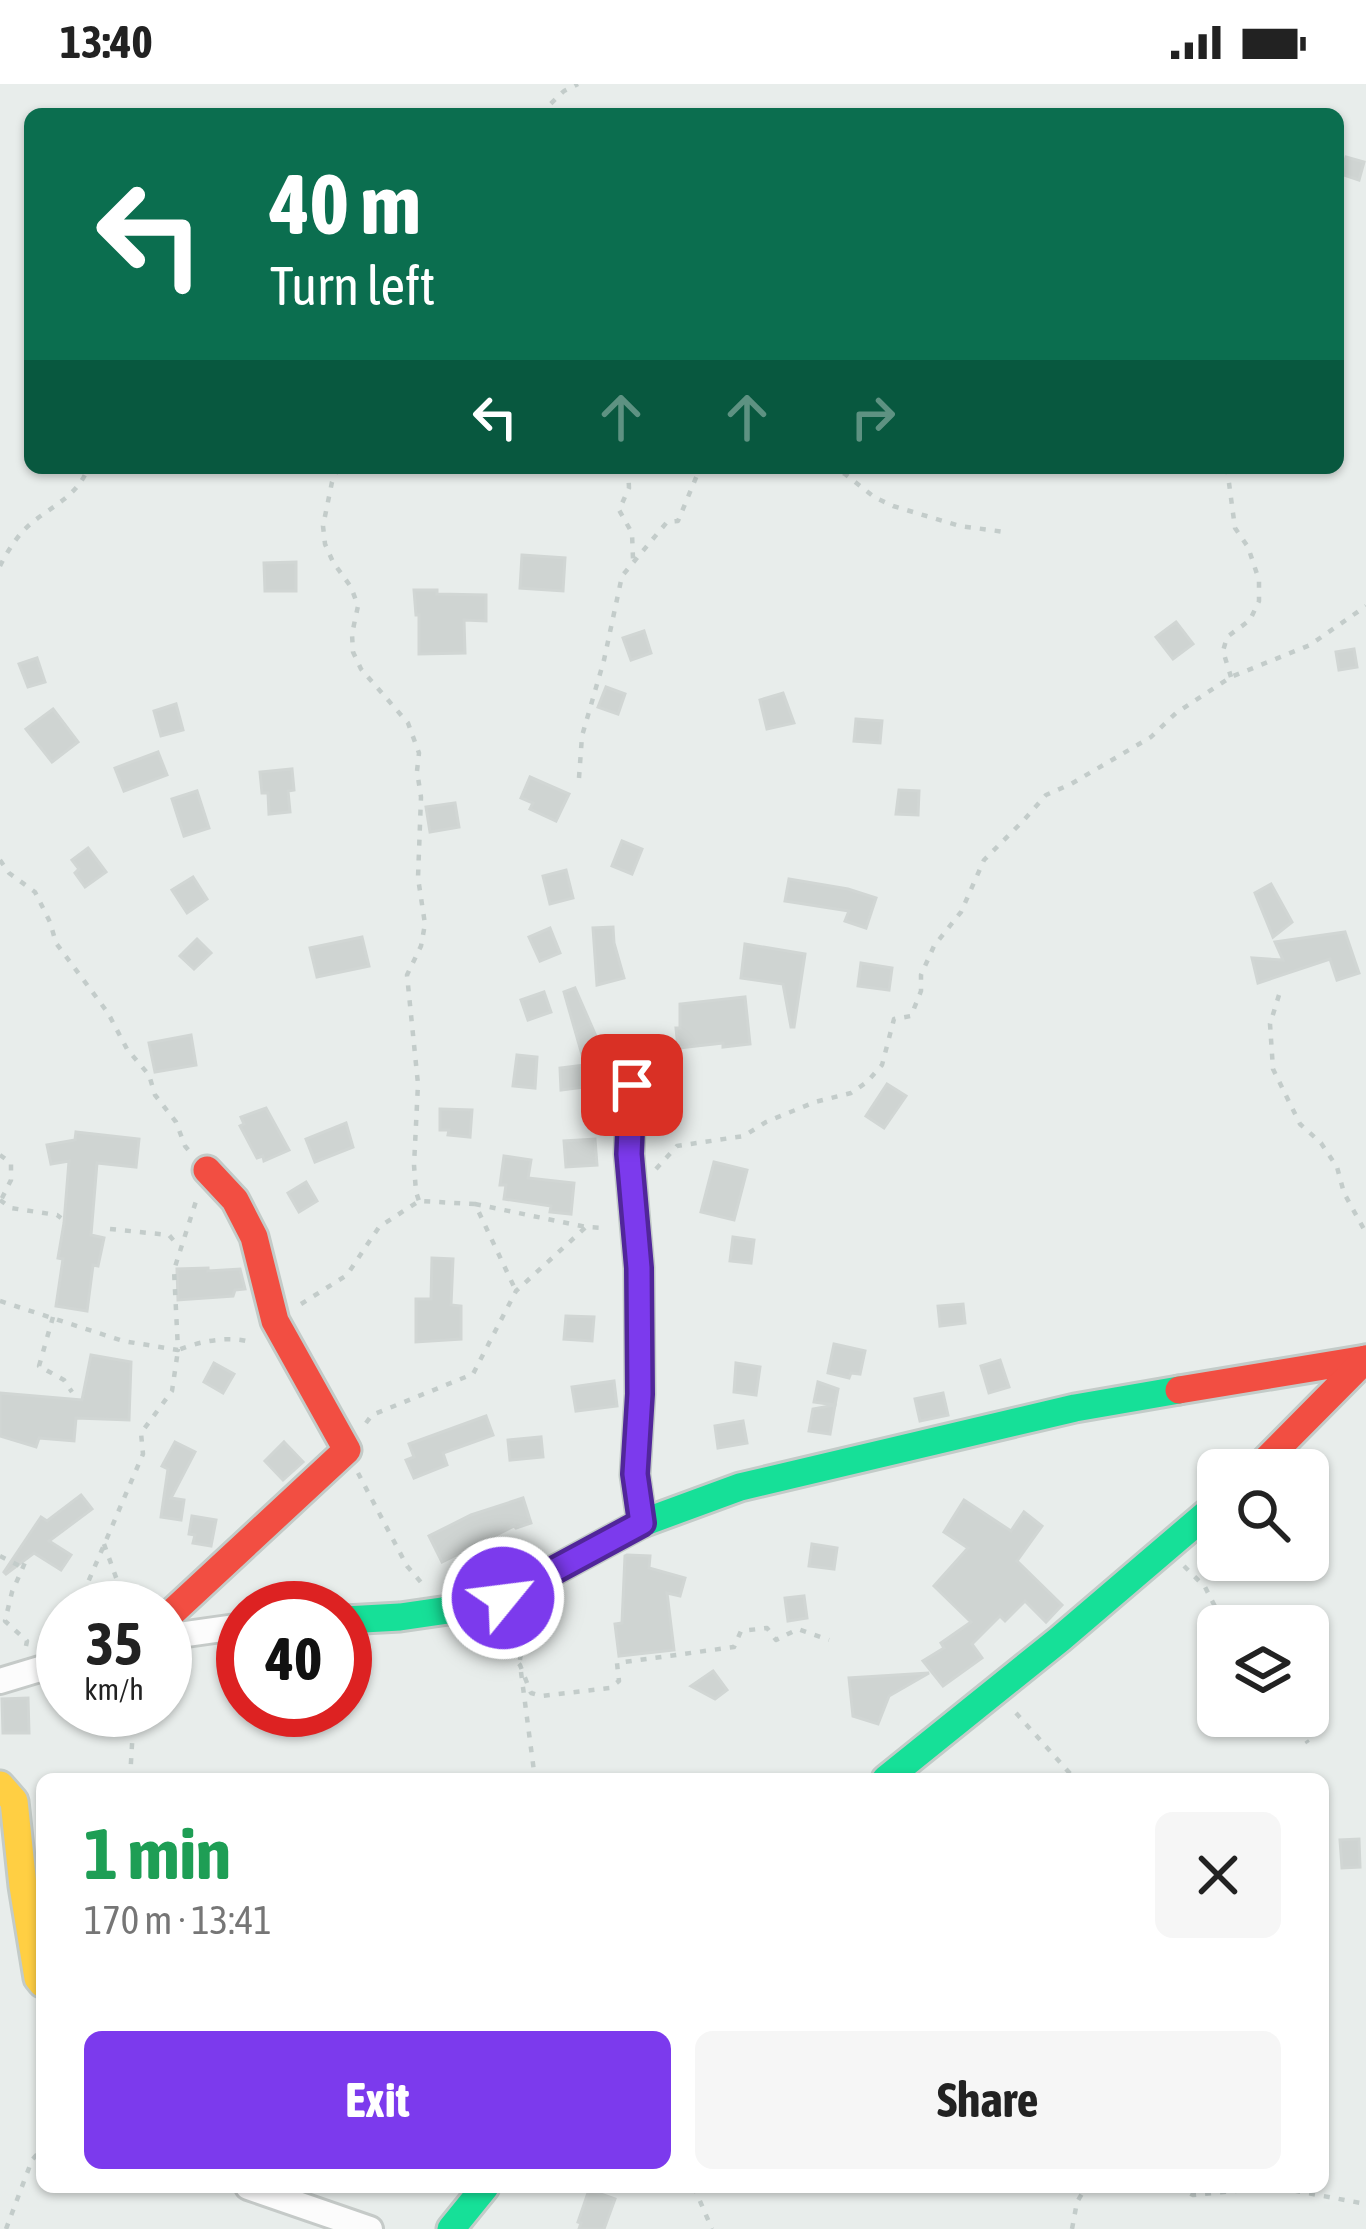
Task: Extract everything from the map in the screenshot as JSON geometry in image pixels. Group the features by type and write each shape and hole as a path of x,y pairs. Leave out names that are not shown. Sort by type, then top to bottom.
{"street":[{"path":"632,1085 629,1154 639,1268 640,1394 635,1474 642,1523"},
{"path":"192,1594 346,1450 270,1334 254,1237 235,1200 207,1170"},
{"path":"372,1619 503,1598 642,1523 740,1486 1075,1408 1366,1359 1277,1449"},
{"path":"893,1773 1197,1523"},
{"path":"0,1785 14,1801 36,1969"},
{"path":"265,2193 370,2229"},
{"path":"451,2229 479,2193"}],"path":[{"path":"546,108 578,84"},
{"path":"0,566 20,534 68,498 86,474"},
{"path":"335,474 323,526 325,544 358,606 353,652 361,669 408,723 418,753 422,797 418,878 425,924 407,975 418,1084 414,1165 419,1201"},
{"path":"628,474 619,510 632,532 633,562"},
{"path":"579,778 582,736 622,576 667,522 678,521 698,474"},
{"path":"845,474 893,506 960,526 1005,532"},
{"path":"1227,474 1235,528 1248,547 1259,580 1259,602 1250,620 1227,637 1223,651 1231,677"},
{"path":"633,1195 677,1146 744,1136 766,1122 851,1093 867,1082 882,1065 894,1019 911,1016 934,946 961,912 984,860 1046,795 1151,737 1176,713 1231,677 1310,645 1366,606"},
{"path":"0,860 34,892 56,943 149,1075 155,1095 176,1122 185,1146 207,1170 174,1270 178,1350 172,1391 141,1432 143,1454 88,1581"},
{"path":"1280,995 1270,1024 1274,1069 1300,1124 1337,1167 1344,1193 1366,1233"},
{"path":"0,1155 11,1163 10,1180 0,1201 11,1208 61,1218"},
{"path":"0,1301 123,1342 178,1350 197,1342 270,1334 347,1275 379,1227 419,1201 476,1204 586,1227 636,1230"},
{"path":"476,1204 516,1291"},
{"path":"586,1227 516,1291 473,1374 372,1414 346,1450 406,1566 424,1587 487,1630 520,1665 531,1693 541,1696 610,1688 619,1681 617,1663 734,1647 740,1631 766,1628 776,1640 798,1629 829,1640"},
{"path":"110,1229 169,1235 179,1247"},
{"path":"53,1317 39,1366 64,1380 72,1392"},
{"path":"104,1544 117,1581"},
{"path":"1167,1550 1204,1587 1214,1605"},
{"path":"0,1556 23,1568"},
{"path":"10,1679 27,1641 5,1621 28,1558"},
{"path":"530,1583 520,1665 534,1773"},
{"path":"995,1691 1070,1773"},
{"path":"130,1773 132,1737"},
{"path":"1304,1737 1308,1743"},
{"path":"6,2229 36,2156"},
{"path":"697,2193 712,2229"},
{"path":"1072,2229 1082,2193"},
{"path":"1307,2193 1366,2204"}],"building":[{"path":"1346,157 1364,162 1359,180 1344,175"},
{"path":"522,555 565,558 563,591 520,588"},
{"path":"296,562 296,591 265,591 264,563"},
{"path":"414,590 486,595 486,621 464,620 465,653 419,654"},
{"path":"1176,622 1193,644 1173,659 1156,637"},
{"path":"644,631 651,653 631,660 623,638"},
{"path":"1354,649 1357,667 1339,670 1336,652"},
{"path":"37,658 45,682 28,687 19,664"},
{"path":"606,687 625,694 618,714 598,707"},
{"path":"783,693 794,723 767,729 760,700"},
{"path":"176,704 183,730 161,736 154,711"},
{"path":"53,709 78,742 52,762 26,729"},
{"path":"856,719 882,721 880,743 854,741"},
{"path":"158,752 167,775 124,791 115,768"},
{"path":"292,769 290,812 269,814 260,772"},
{"path":"530,777 569,794 556,821 530,809 533,803 521,798"},
{"path":"899,790 919,791 918,815 896,814"},
{"path":"197,791 209,828 184,836 172,799"},
{"path":"455,803 459,827 430,832 426,807"},
{"path":"622,841 642,849 632,874 612,866"},
{"path":"88,848 106,872 85,887 72,860"},
{"path":"566,870 573,898 550,904 543,876"},
{"path":"193,877 207,899 187,913 172,890"},
{"path":"789,879 876,898 866,928 845,921 849,911 785,901"},
{"path":"1271,884 1292,922 1273,937 1255,893"},
{"path":"613,927 624,978 597,985 593,928"},
{"path":"550,928 560,953 540,961 529,937"},
{"path":"1345,932 1359,973 1337,980 1330,959 1258,983 1252,958 1283,960 1275,942"},
{"path":"362,937 369,966 317,977 310,948"},
{"path":"197,939 211,953 194,969 180,956"},
{"path":"745,944 805,954 794,1027 783,984 741,978"},
{"path":"861,963 892,968 889,990 858,986"},
{"path":"575,988 602,1050 673,1052 674,1082 652,1082 644,1068 634,1064 615,1073 609,1121 588,1123 584,1087 561,1090 560,1068 585,1065 564,992"},
{"path":"544,992 551,1012 528,1020 521,1000"},
{"path":"745,997 750,1044 678,1048 680,1004"},
{"path":"191,1035 196,1065 155,1072 149,1043"},
{"path":"517,1055 537,1057 535,1088 513,1086"},
{"path":"887,1084 906,1096 884,1128 866,1116"},
{"path":"266,1108 289,1150 264,1161 263,1156 257,1158 240,1126 244,1124 241,1117"},
{"path":"440,1109 472,1110 470,1137 440,1130"},
{"path":"346,1123 353,1147 315,1162 306,1139"},
{"path":"76,1132 139,1139 136,1167 97,1163 91,1235 104,1238 98,1266 93,1265 87,1311 56,1306 69,1161 51,1164 47,1145 75,1140"},
{"path":"595,1139 597,1165 566,1167 564,1141"},
{"path":"504,1156 531,1160 528,1178 574,1183 571,1214 504,1199 506,1185 500,1185"},
{"path":"714,1162 747,1170 734,1220 701,1212"},
{"path":"306,1182 317,1201 299,1212 288,1193"},
{"path":"733,1237 754,1240 751,1263 730,1261"},
{"path":"432,1258 453,1259 451,1305 461,1306 461,1339 416,1342 416,1299 431,1299"},
{"path":"177,1269 240,1269 245,1289 235,1290 233,1296 178,1300"},
{"path":"963,1304 965,1323 940,1326 938,1306"},
{"path":"566,1316 594,1317 592,1341 564,1339"},
{"path":"834,1344 865,1351 860,1374 851,1373 849,1378 828,1373"},
{"path":"91,1355 131,1362 129,1420 76,1418 74,1441 39,1438 36,1447 0,1436 0,1393 82,1400"},
{"path":"1000,1360 1009,1387 989,1393 981,1366"},
{"path":"214,1363 234,1374 223,1393 204,1382"},
{"path":"736,1363 760,1367 756,1395 734,1392"},
{"path":"614,1381 617,1406 576,1411 572,1387"},
{"path":"818,1382 838,1389 835,1405 814,1402"},
{"path":"943,1393 948,1415 920,1421 915,1399"},
{"path":"835,1405 830,1434 809,1431 813,1409"},
{"path":"486,1416 493,1435 443,1453 447,1465 414,1478 406,1460 414,1457 409,1444"},
{"path":"743,1421 747,1443 718,1448 715,1426"},
{"path":"541,1437 543,1457 510,1460 508,1440"},
{"path":"175,1442 195,1452 171,1498 184,1500 181,1520 161,1517 168,1469 162,1466"},
{"path":"284,1442 303,1462 283,1480 265,1461"},
{"path":"81,1495 92,1509 49,1541 71,1555 61,1570 34,1553 6,1574 41,1517 47,1521"},
{"path":"523,1498 531,1523 514,1526 442,1562 429,1536 471,1515"},
{"path":"964,1500 1011,1531 1024,1512 1042,1526 1017,1561 1062,1605 1046,1622 1025,1601 1005,1621 1000,1616 972,1644 982,1658 943,1686 923,1661 971,1622 934,1586 968,1548 944,1532"},
{"path":"192,1516 216,1520 211,1546 193,1543 195,1535 189,1534"},
{"path":"812,1544 837,1548 834,1569 809,1566"},
{"path":"627,1555 650,1556 649,1568 685,1578 680,1596 667,1593 674,1650 619,1656 615,1624 622,1623"},
{"path":"804,1596 807,1618 788,1621 785,1598"},
{"path":"713,1671 727,1690 715,1699 691,1686"},
{"path":"929,1673 889,1696 878,1724 853,1716 849,1678"},
{"path":"28,1698 29,1733 3,1733 2,1699"},
{"path":"1359,1839 1360,1867 1342,1868 1340,1840"},
{"path":"588,2193 615,2199 604,2229 579,2229"}],"traffic: fast":[{"path":"372,1619 503,1598 642,1523 740,1487 1075,1408 1179,1390"},
{"path":"893,1773 1197,1522"},
{"path":"451,2229 480,2193"}],"traffic: slow":[{"path":"632,1085 629,1154 639,1268 640,1394 635,1475 642,1523"},
{"path":"0,1785 14,1801 36,1966"}],"traffic: jam":[{"path":"192,1594 347,1450 275,1321 254,1237 235,1200 207,1170"},
{"path":"1277,1449 1366,1359"},
{"path":"1179,1390 1366,1359"}],"route":[{"path":"503,1598 642,1523 635,1474 640,1394 639,1268 629,1154 632,1085"}]}
